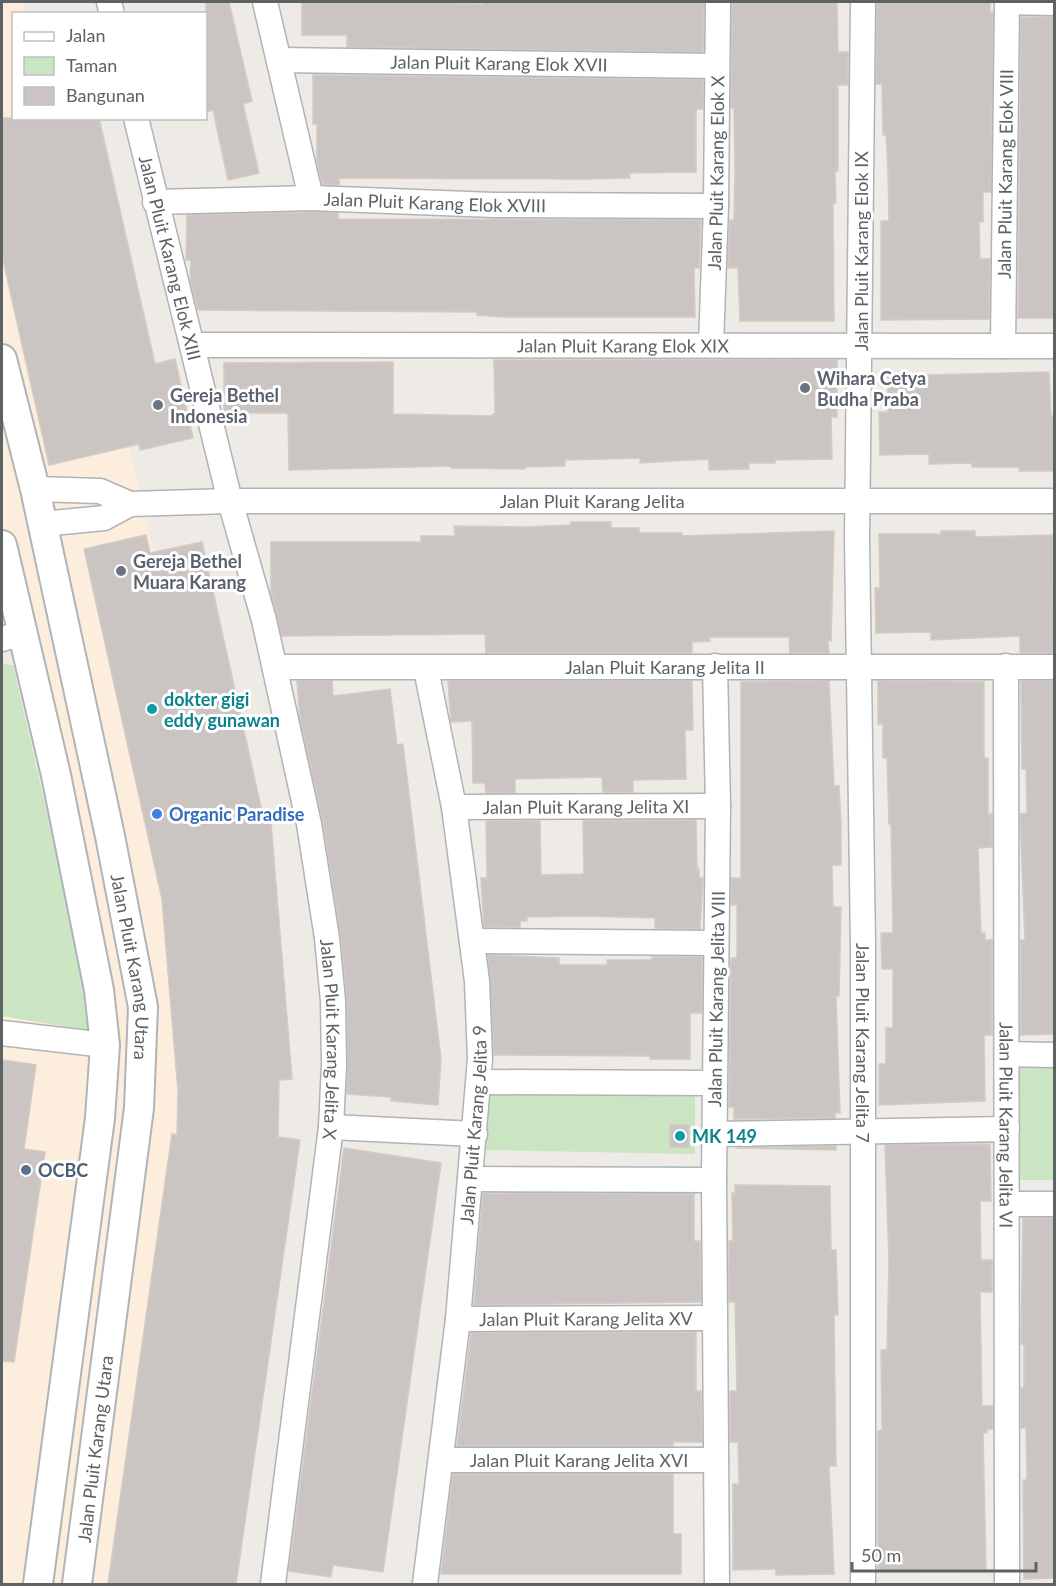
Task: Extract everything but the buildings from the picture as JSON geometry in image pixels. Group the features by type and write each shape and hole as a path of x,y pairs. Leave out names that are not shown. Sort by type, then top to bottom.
{"street":[{"path":"265,2 311,198"},
{"name":"Jalan Pluit Karang Elok X","path":"711,345 716,206 718,2"},
{"name":"Jalan Pluit Karang Elok IX","path":"859,501 863,2"},
{"path":"1007,2 1054,3"},
{"name":"Jalan Pluit Karang Elok VIII","path":"1003,346 1007,2"},
{"name":"Jalan Pluit Karang Elok XVII","path":"280,60 717,66"},
{"name":"Jalan Pluit Karang Elok XIII","path":"136,120 155,202 194,345 230,501"},
{"name":"Jalan Pluit Karang Elok XVIII","path":"155,202 311,198 494,205 716,206"},
{"name":"Jalan Pluit Karang Elok XIX","path":"194,345 711,345 860,348 1054,346"},
{"name":"Jalan Pluit Karang Utara","path":"2,359 35,489 110,836 143,1007 139,1108 78,1584"},
{"name":"Jalan Pluit Karang Jelita","path":"35,489 100,491 130,504 230,501 1054,501"},
{"name":"Jalan Pluit Karang Jelita X","path":"230,501 241,533 275,667 309,824 327,938 334,1054 331,1127 273,1584"},
{"name":"Jalan Pluit Karang Jelita 7","path":"859,501 858,666 863,946 861,1131 863,1584"},
{"name":"Jalan Pluit Karang Jelita","path":"42,524 104,518 130,504"},
{"name":"Jalan Pluit Karang Utara","path":"2,545 12,636 56,775 99,990 105,1045 100,1118 38,1584"},
{"name":"Jalan Pluit Karang Jelita II","path":"275,667 426,669 715,666 1054,667"},
{"name":"Jalan Pluit Karang Jelita VIII","path":"715,666 718,806 714,1083 717,1584"},
{"name":"Jalan Pluit Karang Jelita VI","path":"1006,666 1008,1054 1006,1584"},
{"name":"Jalan Pluit Karang Jelita 9","path":"425,1584 458,1319 479,1082 477,992 472,941 444,746 426,669"},
{"name":"Jalan Pluit Karang Jelita XI","path":"454,807 718,806"},
{"path":"472,941 716,943"},
{"path":"2,1033 105,1045"},
{"path":"1008,1054 1054,1055"},
{"path":"479,1082 714,1083"},
{"path":"331,1127 475,1134"},
{"path":"714,1134 1007,1129"},
{"path":"470,1179 714,1180"},
{"path":"1007,1204 1054,1204"},
{"name":"Jalan Pluit Karang Jelita XV","path":"458,1319 714,1318"},
{"path":"70,1349 107,1354"},
{"name":"Jalan Pluit Karang Jelita XVI","path":"441,1460 716,1460"}],"shaded area":[{"path":"2,2 24,2 27,12 12,12 12,120 52,120 217,820 239,1123 181,1584 2,1584 2,914 89,913 2,558"}],"green space":[{"path":"2,664 13,665 97,1032 2,1016"},
{"path":"1018,1063 1054,1063 1054,1180 1019,1180"},
{"path":"480,1071 695,1074 695,1154 479,1150"}],"place":[{"name":"Wihara Cetya Budha Praba","path":"805,388"},
{"name":"Gereja Bethel Indonesia","path":"158,405"},
{"name":"Gereja Bethel Muara Karang","path":"121,571"},
{"name":"dokter gigi eddy gunawan","path":"152,709"},
{"name":"Organic Paradise","path":"157,814"},
{"name":"MK 149","path":"680,1136"},
{"name":"OCBC","path":"26,1170"}]}
